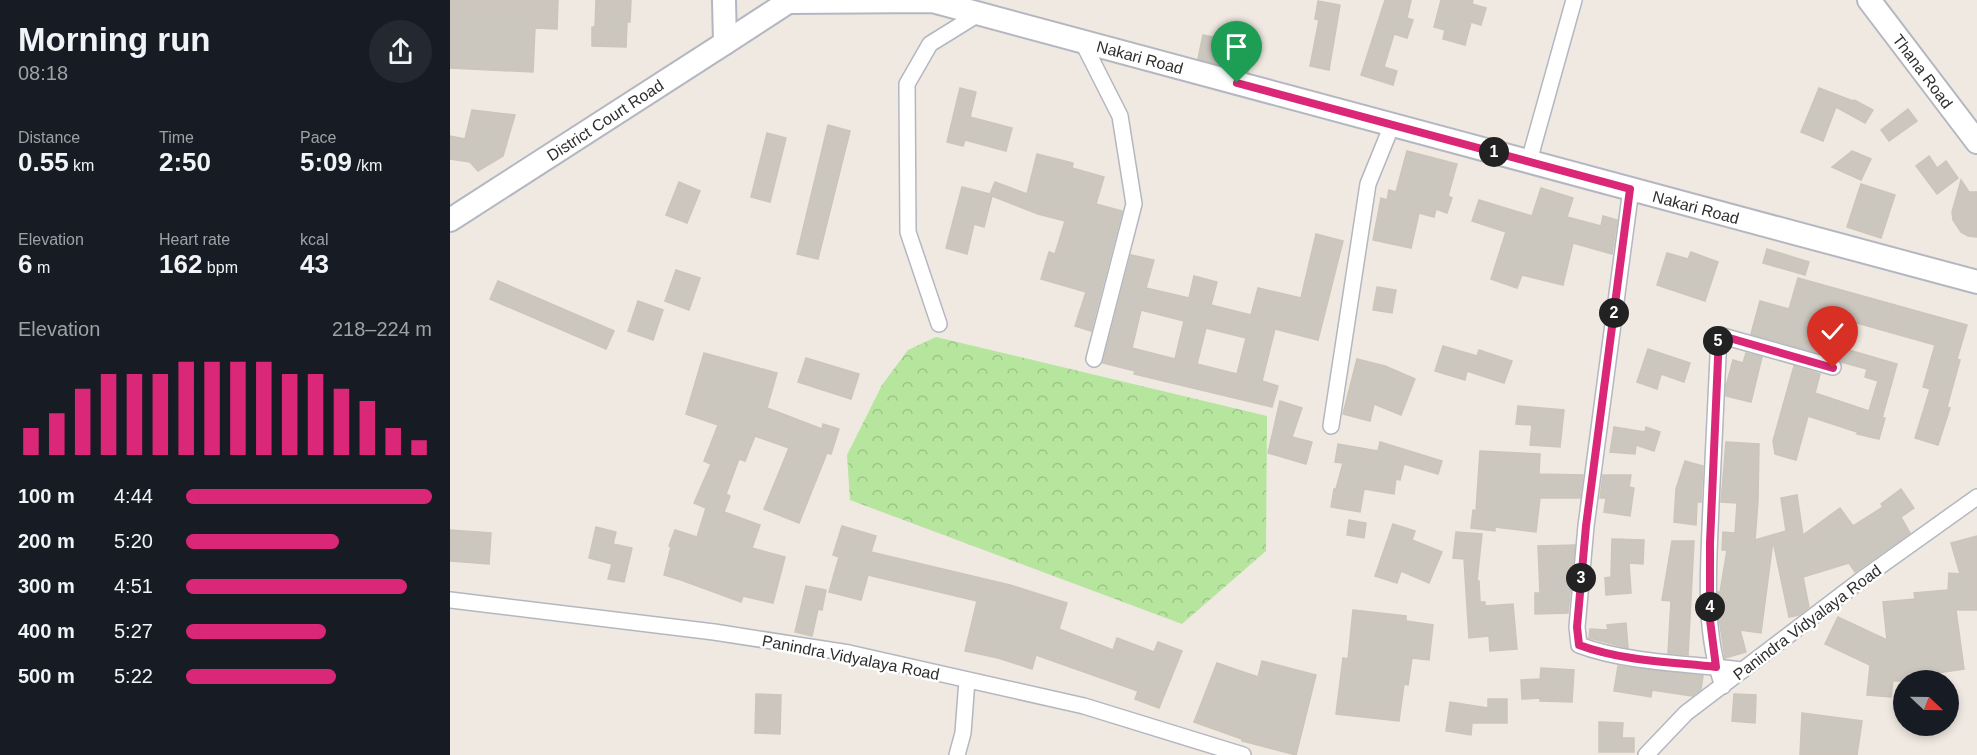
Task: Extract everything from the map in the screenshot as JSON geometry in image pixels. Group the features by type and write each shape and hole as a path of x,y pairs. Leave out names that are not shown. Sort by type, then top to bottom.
{"street":[{"path":"724,0 725,43"},
{"path":"1529,161 1574,0"},
{"name":"Thana Road","path":"1869,0 1977,141"},
{"name":"Nakari Road","path":"725,43 788,2 932,1 1977,282"},
{"path":"939,324 908,232 908,84 930,44 980,14"},
{"path":"1082,41 1120,116 1134,204 1094,359"},
{"name":"District Court Road","path":"450,220 725,43"},
{"path":"1331,426 1368,184 1392,124"},
{"path":"1630,189 1586,526 1577,627 1579,645 1630,658 1743,670"},
{"path":"1723,686 1716,667 1710,620 1710,543 1719,335 1833,368"},
{"name":"Panindra Vidyalaya Road","path":"1646,755 1686,713 1865,577 1977,497"},
{"name":"Panindra Vidyalaya Road","path":"450,600 714,632 849,653 1084,706 1243,755"},
{"path":"957,755 963,734 968,680"}],"green space":[{"path":"936,337 1267,416 1266,551 1182,624 850,500 847,455 882,385 908,350"}],"building":[{"path":"450,0 558,0 557,29 535,28 533,72 450,68"},
{"path":"596,0 631,0 626,47 592,46"},
{"path":"1385,0 1411,0 1407,18 1413,20 1407,38 1394,34 1384,67 1397,71 1393,85 1361,75"},
{"path":"1441,0 1473,0 1472,4 1486,8 1481,25 1471,22 1465,45 1443,39 1445,30 1434,27"},
{"path":"1318,1 1340,5 1329,70 1310,66 1319,20 1315,19"},
{"path":"1203,35 1253,45 1248,72 1198,59"},
{"path":"960,88 976,92 970,117 1012,128 1006,151 965,140 963,146 947,142"},
{"path":"1819,88 1854,100 1873,110 1865,123 1836,107 1823,141 1801,132"},
{"path":"1908,109 1917,121 1889,141 1881,130"},
{"path":"472,110 515,115 503,156 478,171 470,162 450,159 450,136 465,139"},
{"path":"828,125 850,131 818,259 797,254"},
{"path":"767,133 786,138 770,202 751,197"},
{"path":"1407,151 1457,164 1448,196 1452,198 1447,213 1436,209 1434,217 1419,213 1411,248 1373,240 1381,198 1387,200 1389,190 1396,192"},
{"path":"1852,151 1871,159 1861,180 1832,167"},
{"path":"1037,154 1073,163 1072,168 1104,177 1096,204 1122,211 1091,331 1075,326 1086,292 1041,279 1049,252 1055,254 1065,221 1038,214 992,196 984,227 974,224 967,254 946,248 962,187 990,194 995,182 1027,194"},
{"path":"1929,156 1937,168 1946,161 1958,178 1937,194 1916,166"},
{"path":"1961,180 1969,192 1977,192 1977,237 1961,232 1953,220 1952,212"},
{"path":"679,182 700,191 687,223 666,215"},
{"path":"1861,184 1895,195 1881,238 1847,227"},
{"path":"1541,188 1573,198 1567,217 1601,226 1603,216 1617,220 1612,254 1573,243 1563,285 1522,275 1517,288 1491,279 1506,232 1472,221 1479,200 1532,216"},
{"path":"1316,234 1343,241 1318,340 1275,329 1262,381 1278,386 1272,407 1134,374 1135,371 1103,363 1131,255 1154,260 1146,288 1189,298 1194,276 1217,282 1211,305 1251,315 1258,288 1301,298","holes":["1141,310 1184,321 1175,359 1132,348","1206,328 1246,338 1237,374 1197,364"]},
{"path":"1767,249 1809,262 1805,275 1763,263"},
{"path":"1691,252 1718,262 1705,301 1657,285 1667,253 1688,259"},
{"path":"676,270 700,278 689,310 665,301"},
{"path":"1798,278 1967,325 1947,407 1950,408 1938,445 1915,438 1930,389 1923,387 1935,345 1857,323 1849,350 1897,364 1882,418 1885,418 1879,439 1857,434 1857,432 1808,416 1796,460 1775,454 1773,441 1794,366 1820,374 1815,393 1869,411 1878,381 1865,377 1867,369 1751,334 1760,301 1789,309"},
{"path":"498,281 614,331 606,349 490,299"},
{"path":"1377,287 1396,290 1392,313 1373,310"},
{"path":"638,301 663,310 653,340 628,331"},
{"path":"1443,346 1477,356 1479,350 1512,361 1504,383 1467,371 1465,380 1435,371"},
{"path":"1648,349 1690,363 1684,382 1661,374 1657,389 1637,382"},
{"path":"704,353 777,373 767,408 822,429 823,424 839,429 831,454 827,453 799,523 764,509 789,448 755,436 745,461 739,459 726,494 730,496 724,512 760,525 752,548 785,557 773,603 743,596 741,602 664,575 671,547 669,546 675,530 697,537 706,508 694,503 711,464 704,461 718,425 686,414"},
{"path":"1746,353 1762,357 1751,402 1726,396 1726,386 1733,360 1743,363"},
{"path":"806,358 859,374 851,399 798,382"},
{"path":"1357,359 1385,366 1415,379 1401,415 1374,404 1370,421 1343,414"},
{"path":"1280,401 1302,408 1292,437 1312,442 1306,464 1268,453"},
{"path":"1518,406 1564,410 1560,447 1530,445 1532,425 1516,424"},
{"path":"1614,427 1645,432 1646,427 1660,432 1654,451 1636,445 1635,454 1610,452"},
{"path":"1380,442 1442,461 1438,474 1404,464 1400,480 1396,479 1394,494 1364,489 1360,512 1331,507 1334,489 1336,489 1343,463 1335,462 1338,444 1378,451"},
{"path":"1726,442 1759,444 1755,540 1786,531 1781,498 1797,495 1803,535 1840,508 1853,526 1883,507 1881,504 1901,489 1914,508 1901,517 1910,533 1855,572 1849,563 1803,577 1809,607 1799,615 1789,617 1773,541 1761,633 1740,630 1746,652 1725,658 1718,592 1720,592 1727,550 1722,550 1723,532 1735,533 1737,503 1721,502"},
{"path":"1480,451 1540,454 1539,474 1583,475 1580,498 1540,498 1536,532 1495,527 1495,531 1471,528 1473,510 1476,511"},
{"path":"1685,461 1703,466 1701,502 1697,502 1696,525 1674,522 1676,489"},
{"path":"1603,475 1631,475 1629,487 1634,488 1630,516 1604,512 1606,498 1600,498"},
{"path":"1349,520 1366,523 1364,538 1347,535"},
{"path":"1393,524 1415,531 1412,540 1442,552 1429,583 1401,571 1397,583 1375,576"},
{"path":"842,526 876,536 871,552 1010,585 1067,603 1059,629 1113,650 1117,638 1154,652 1158,642 1182,651 1159,708 1135,699 1138,691 1036,655 1032,669 998,658 965,651 977,601 868,575 861,600 829,592 839,557 833,555"},
{"path":"596,527 616,532 613,544 632,548 624,582 608,579 612,564 589,558"},
{"path":"450,530 491,533 489,564 450,561"},
{"path":"1456,532 1482,534 1477,581 1479,581 1480,602 1485,602 1485,606 1513,604 1517,649 1490,651 1489,636 1469,638 1464,559 1453,558"},
{"path":"1977,536 1977,610 1956,610 1964,669 1893,670 1891,697 1867,695 1870,665 1825,644 1838,617 1887,640 1883,602 1915,599 1914,593 1948,590 1949,573 1960,574 1951,543"},
{"path":"1612,539 1644,540 1643,564 1629,563 1631,593 1606,595 1605,578 1611,577"},
{"path":"1672,541 1694,541 1688,655 1668,653 1671,601 1662,600"},
{"path":"1575,545 1568,613 1535,614 1535,593 1540,593 1538,546"},
{"path":"806,586 826,590 822,610 818,609 812,636 795,632"},
{"path":"1353,610 1406,616 1406,621 1433,625 1429,660 1412,658 1408,685 1404,684 1399,721 1336,714 1343,658 1348,659"},
{"path":"1626,623 1628,648 1589,638 1590,629 1608,630 1607,625"},
{"path":"1262,661 1316,675 1296,755 1242,741 1242,739 1194,722 1217,663 1258,677"},
{"path":"1618,666 1703,676 1701,689 1692,696 1652,690 1651,697 1614,691"},
{"path":"1541,668 1574,670 1572,702 1540,701 1540,698 1522,699 1521,680 1540,679"},
{"path":"756,694 781,695 780,734 755,733"},
{"path":"1734,694 1756,695 1755,723 1732,721"},
{"path":"1488,699 1507,699 1507,723 1472,723 1471,735 1446,731 1450,702 1488,708"},
{"path":"1802,713 1862,721 1857,755 1800,755"},
{"path":"1599,722 1623,723 1622,738 1634,738 1634,752 1599,752"}],"route":[{"path":"1237,83 1630,189 1586,526 1577,627 1579,645 1630,658 1716,667 1710,620 1710,543 1719,335 1833,368"}]}
